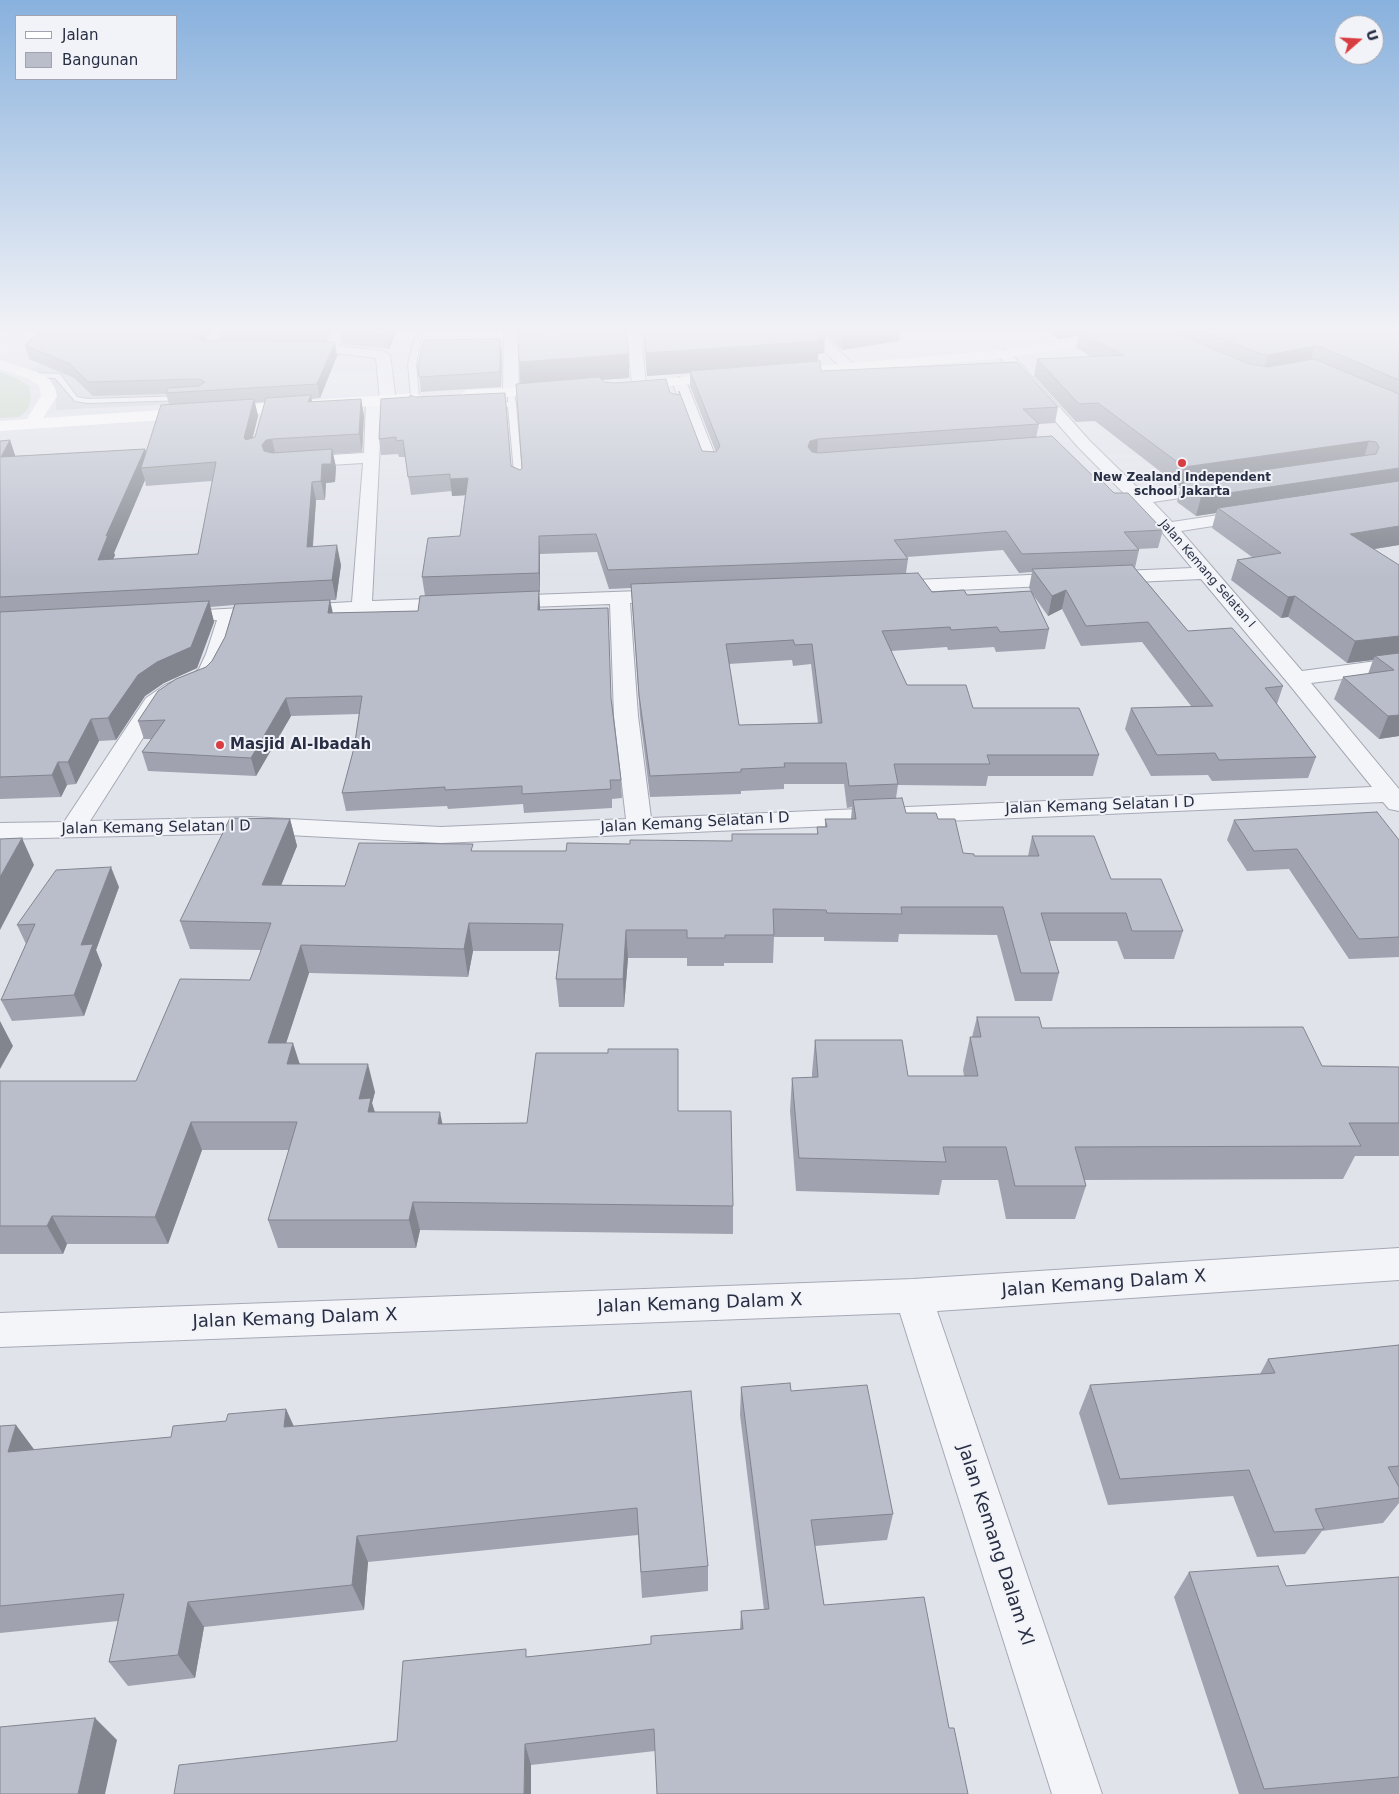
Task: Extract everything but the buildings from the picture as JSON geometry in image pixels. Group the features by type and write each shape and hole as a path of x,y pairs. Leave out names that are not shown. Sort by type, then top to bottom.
{"street":[{"path":"32,423 39,412"},
{"path":"0,426 32,423 80,412"},
{"path":"100,412 176,415 277,412"},
{"path":"362,607 372,458 379,412"},
{"path":"685,412 710,463"},
{"name":"Jalan Kemang Selatan I","path":"1055,412 1084,444 1168,528 1296,678 1395,799"},
{"path":"1064,445 1084,444"},
{"path":"285,463 372,458"},
{"path":"1140,499 1228,486"},
{"path":"1168,528 1272,512"},
{"path":"868,588 1206,573"},
{"path":"159,617 362,607 690,595"},
{"path":"620,598 626,716 639,825"},
{"path":"72,829 154,703 173,690 202,678 208,672 217,654 229,614"},
{"path":"1296,678 1399,665"},
{"name":"Jalan Kemang Selatan I D","path":"0,831 250,825 393,834 441,835 639,825 1395,799"},
{"name":"Jalan Kemang Dalam X","path":"0,1330 913,1296 1399,1264"},
{"name":"Jalan Kemang Dalam XI","path":"913,1296 1077,1794"}],"lane":[{"path":"512,412 519,483"}],"green space":[{"path":"0,412 26,412 19,417 0,418"}],"place":[{"name":"New Zealand Independent school Jakarta","path":"1182,463"},
{"name":"Masjid Al-Ibadah","path":"220,745"}]}
